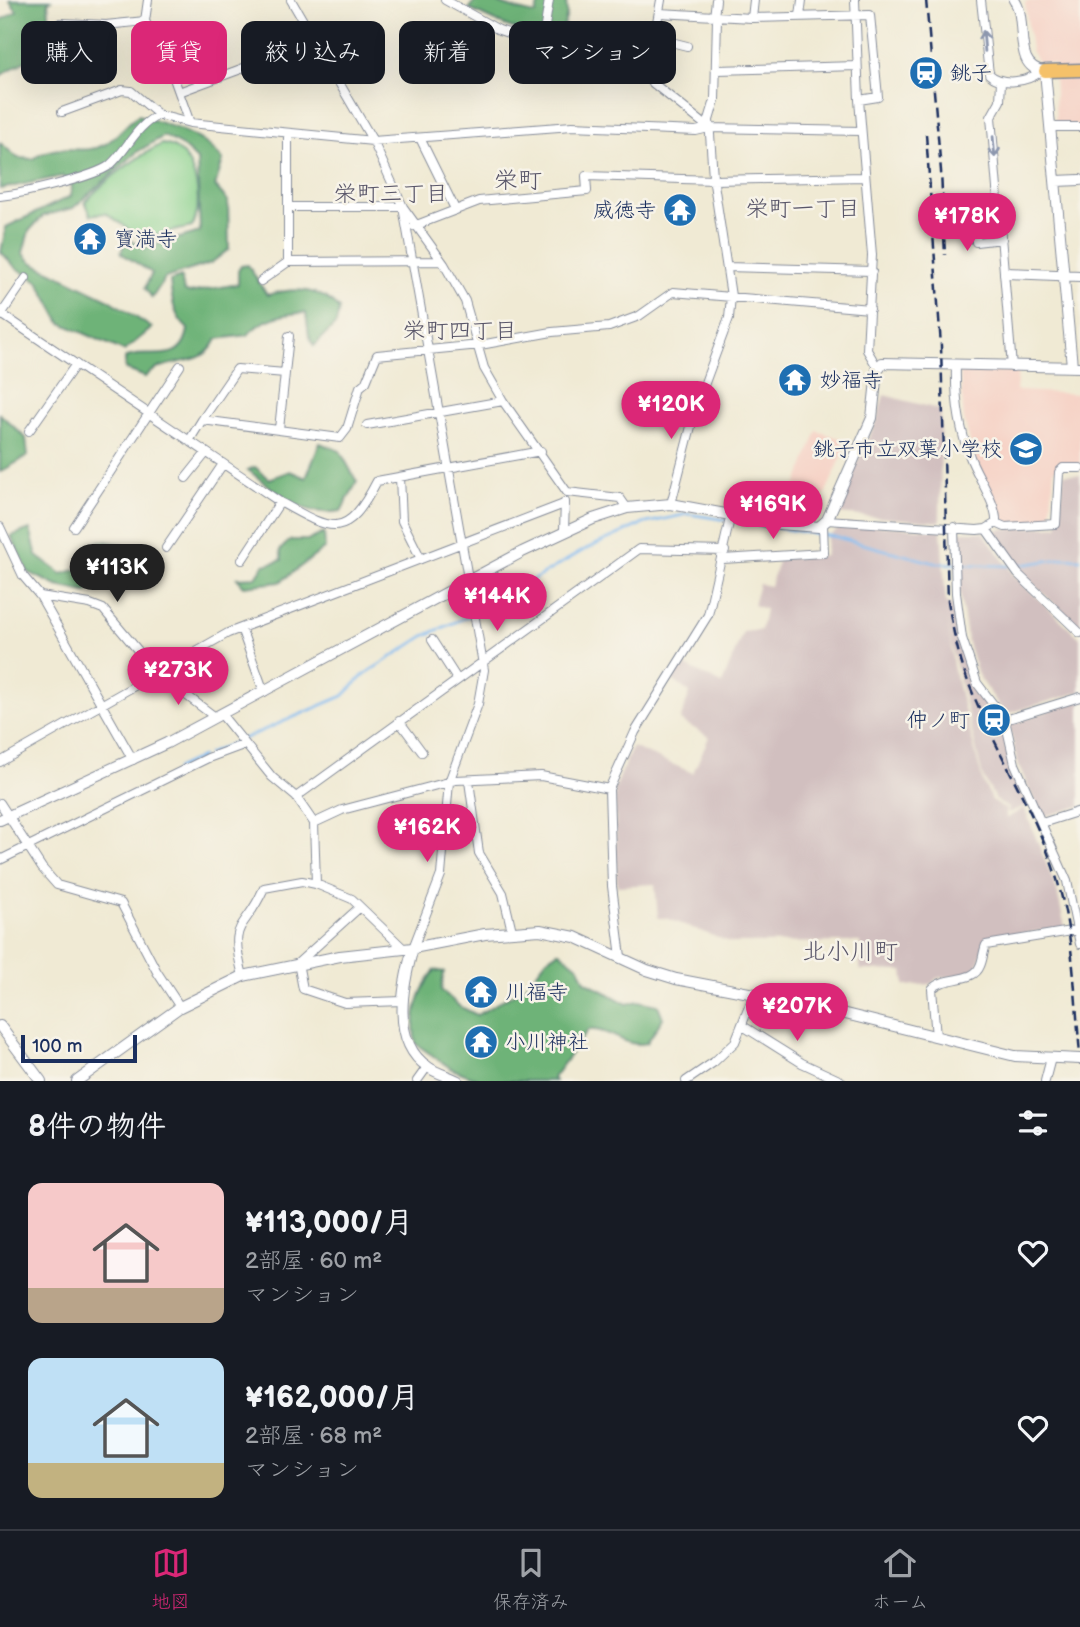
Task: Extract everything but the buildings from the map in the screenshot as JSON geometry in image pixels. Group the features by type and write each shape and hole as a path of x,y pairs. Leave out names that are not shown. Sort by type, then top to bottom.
{"main road":[{"path":"1043,72 1080,70"}],"street":[{"path":"145,21 148,0"},
{"path":"291,0 302,21"},
{"path":"445,0 499,30 509,32"},
{"path":"546,21 549,0"},
{"path":"658,21 662,0"},
{"path":"671,504 696,407 729,318 731,296 709,128 717,70 716,0"},
{"path":"752,18 754,0"},
{"path":"800,16 802,0"},
{"path":"296,797 639,549 724,555 824,553 825,522 872,418 877,368 867,350 872,271 853,16 855,0"},
{"path":"981,0 986,67 994,78 1001,81 1033,77 1043,72"},
{"path":"877,368 888,362 1076,367 1043,72 1026,58 1020,9 1014,0"},
{"path":"659,13 752,18 870,15 878,97 859,100"},
{"path":"676,43 687,46"},
{"path":"717,70 857,66"},
{"path":"179,92 241,69"},
{"path":"1001,81 1000,101 991,117 1012,367"},
{"path":"175,84 190,123"},
{"path":"339,84 373,141 414,226 441,261 466,301 480,345 484,368 503,401 541,451 567,492 564,530"},
{"path":"654,84 709,128"},
{"path":"62,112 122,90 131,91 159,115 190,123 288,135 373,141 572,126 696,131 709,128 861,131"},
{"path":"0,196 67,180 109,166 147,120 159,115"},
{"path":"1051,127 1080,127"},
{"path":"288,135 288,262"},
{"path":"420,138 455,209"},
{"path":"414,226 479,201 587,191 586,176 714,180 865,177"},
{"path":"1056,181 1080,180"},
{"path":"288,207 403,207"},
{"path":"403,207 483,660 483,681 478,704 449,782 440,875 408,949 404,981 406,1041 414,1054 428,1067 458,1081"},
{"path":"973,215 976,242 1002,239"},
{"path":"261,281 288,262 441,261"},
{"path":"727,267 872,271"},
{"path":"1005,273 1080,276"},
{"path":"26,278 0,314 280,502 323,526 336,525 361,511 377,481 541,451"},
{"path":"202,420 340,438 346,429 360,387 366,382 377,355 480,345 626,323 673,292 870,309"},
{"path":"279,429 289,336"},
{"path":"29,431 76,364"},
{"path":"956,365 957,403 963,435 978,477 995,512 996,523"},
{"path":"74,527 180,366"},
{"path":"189,441 237,369 285,373"},
{"path":"367,425 503,401"},
{"path":"186,478 206,453"},
{"path":"166,548 223,464"},
{"path":"996,523 1005,527 1056,524 1059,472 1063,468 1080,468"},
{"path":"400,477 402,522 421,559"},
{"path":"567,492 620,498 627,508"},
{"path":"242,560 280,502"},
{"path":"0,762 241,628 564,504"},
{"path":"4,818 133,760 564,530 627,508 671,504 811,528 825,522 986,529 996,523"},
{"path":"621,957 612,886 609,789 635,732 708,615 724,555 731,514"},
{"path":"0,527 23,576 40,596 133,760"},
{"path":"954,527 962,638 977,683 1005,720 1016,764 1067,881 1080,944"},
{"path":"986,529 1018,574 1080,633"},
{"path":"40,596 90,604 103,609 157,673 218,715 240,736 243,745 272,777 296,797 314,823 316,884"},
{"path":"241,628 264,692"},
{"path":"432,640 457,679"},
{"path":"1005,720 1080,697"},
{"path":"399,721 422,752"},
{"path":"0,860 29,849 178,772 243,745"},
{"path":"314,823 342,810 449,782 541,776 609,789"},
{"path":"469,780 479,853 503,893 512,931"},
{"path":"0,803 4,818 57,885 121,903 157,971 180,1007"},
{"path":"1042,822 1080,811"},
{"path":"243,976 236,938 239,926 256,908 264,888 302,881 352,899 408,949"},
{"path":"298,963 360,907"},
{"path":"77,1081 180,1007 243,976 298,963 408,949 512,931 561,933 647,970 676,979 801,1003 1015,1056 1080,1059"},
{"path":"936,1037 932,989 937,982 972,976 980,969 985,944 1079,935"},
{"path":"298,963 306,992 345,1003 403,1001"},
{"path":"687,1081 714,1062 734,1042 743,1026 754,994"},
{"path":"0,1026 41,1081"},
{"path":"743,1026 802,1063 841,1081"},
{"path":"1045,1081 1051,1058"},
{"path":"417,1081 428,1067"}],"shaded area":[{"path":"1080,0 1080,125 1056,125 1054,64 1038,62 1031,50 1025,2"},
{"name":"銚子市立双葉小学校","path":"1018,371 1016,390 1080,394 1080,467 1061,466 1054,470 1050,521 1006,523 975,460 964,419 960,372"},
{"path":"884,395 941,410 940,522 837,514 837,506 877,420"},
{"path":"817,431 849,441 812,523 785,515"},
{"path":"1064,474 1080,475 1080,628 1021,572 994,536 994,531 1001,529 1058,526"},
{"path":"846,524 941,530 946,604 952,604 958,639 974,683 1001,720 1011,754 1009,760 1028,805 1008,813 1008,808 996,800 983,777 951,645 946,608 953,666 983,782 992,800 1006,810 1006,819 1024,808 1057,891 1065,927 986,939 977,967 969,974 937,978 931,984 905,986 903,971 860,970 860,942 732,943 666,918 658,918 655,884 617,886 615,789 632,747 693,773 709,737 680,720 690,693 670,678 680,663 722,684 743,632 761,630 765,609 753,605 759,584 770,586 779,559 825,556 828,536"},
{"path":"983,532 1015,577 1080,638 1080,692 1005,714 978,675 968,643 959,587 962,578 957,534"},
{"path":"1080,700 1080,806 1041,815 1018,764 1009,725"}],"green space":[{"path":"9,0 52,0 48,2 49,21 21,21 21,64 0,76 0,21 17,11"},
{"path":"476,0 536,14 539,0 566,0 567,14 565,21 509,21 509,27 469,9"},
{"path":"138,115 195,137 223,160 215,186 228,201 229,249 211,263 165,278 152,298 145,288 152,273 121,253 126,238 145,248 200,232 197,160 182,146 164,136 137,152 73,208 43,216 29,231 23,253 31,262 110,300 152,328 124,351 61,323 38,281 16,268 1,252 6,227 71,196 72,186 63,176 0,189 0,143 18,158 33,159 52,150 95,148 108,142"},
{"path":"162,144 174,147 183,155 195,178 198,205 192,227 141,238 106,213 91,215 85,202 93,194 111,177"},
{"path":"248,265 267,295 296,290 323,296 339,309 336,324 314,346 309,336 306,313 290,314 266,321 248,335 217,339 203,355 164,366 145,377 125,369 125,358 133,355 171,353 179,349 184,341 188,329 176,313 170,281 181,277 184,291 189,293 238,284 238,271 241,266"},
{"path":"0,414 26,438 28,456 0,472"},
{"path":"320,443 340,451 357,482 341,511 314,511 302,507 280,495 248,470 255,467 269,479 290,471 306,478"},
{"path":"30,529 37,556 62,574 81,568 90,544 102,541 122,544 113,569 122,578 86,592 57,586 28,572 11,536"},
{"path":"324,533 325,548 280,582 244,586 237,578 256,577 264,565 282,560 280,550 290,540 309,540"},
{"path":"559,951 579,967 585,981 627,1004 639,1001 658,1005 663,1018 647,1043 632,1043 604,1032 588,1030 553,1078 555,1081 483,1081 452,1069 416,1044 414,1025 417,1005 424,986 435,970 444,972 441,990 459,1006 477,1015 526,986 547,959"}],"waterway":[{"path":"208,754 343,696 365,674 424,636 478,612 586,549 642,524 688,514 727,520"},
{"path":"733,521 836,537 935,563 1009,566"},
{"path":"1015,566 1065,558 1080,559"},
{"path":"176,769 202,757"},
{"path":"0,854 23,844"}],"railway":[{"path":"926,0 941,171 945,255"},
{"path":"926,134 941,346 948,601 967,678 980,711 1043,841 1059,887 1069,934 1080,1054"}],"place":[{"name":"銚子","path":"926,73"},
{"name":"威徳寺","path":"680,210"},
{"name":"寶満寺","path":"90,239"},
{"name":"妙福寺","path":"795,380"},
{"name":"銚子市立双葉小学校","path":"1026,449"},
{"name":"仲ノ町","path":"994,720"},
{"name":"川福寺","path":"481,992"},
{"name":"小川神社","path":"481,1042"}],"district":[{"name":"栄町","path":"518,180"},
{"name":"栄町三丁目","path":"391,193"},
{"name":"栄町一丁目","path":"803,208"},
{"name":"栄町四丁目","path":"460,330"},
{"name":"北小川町","path":"850,951"}]}
